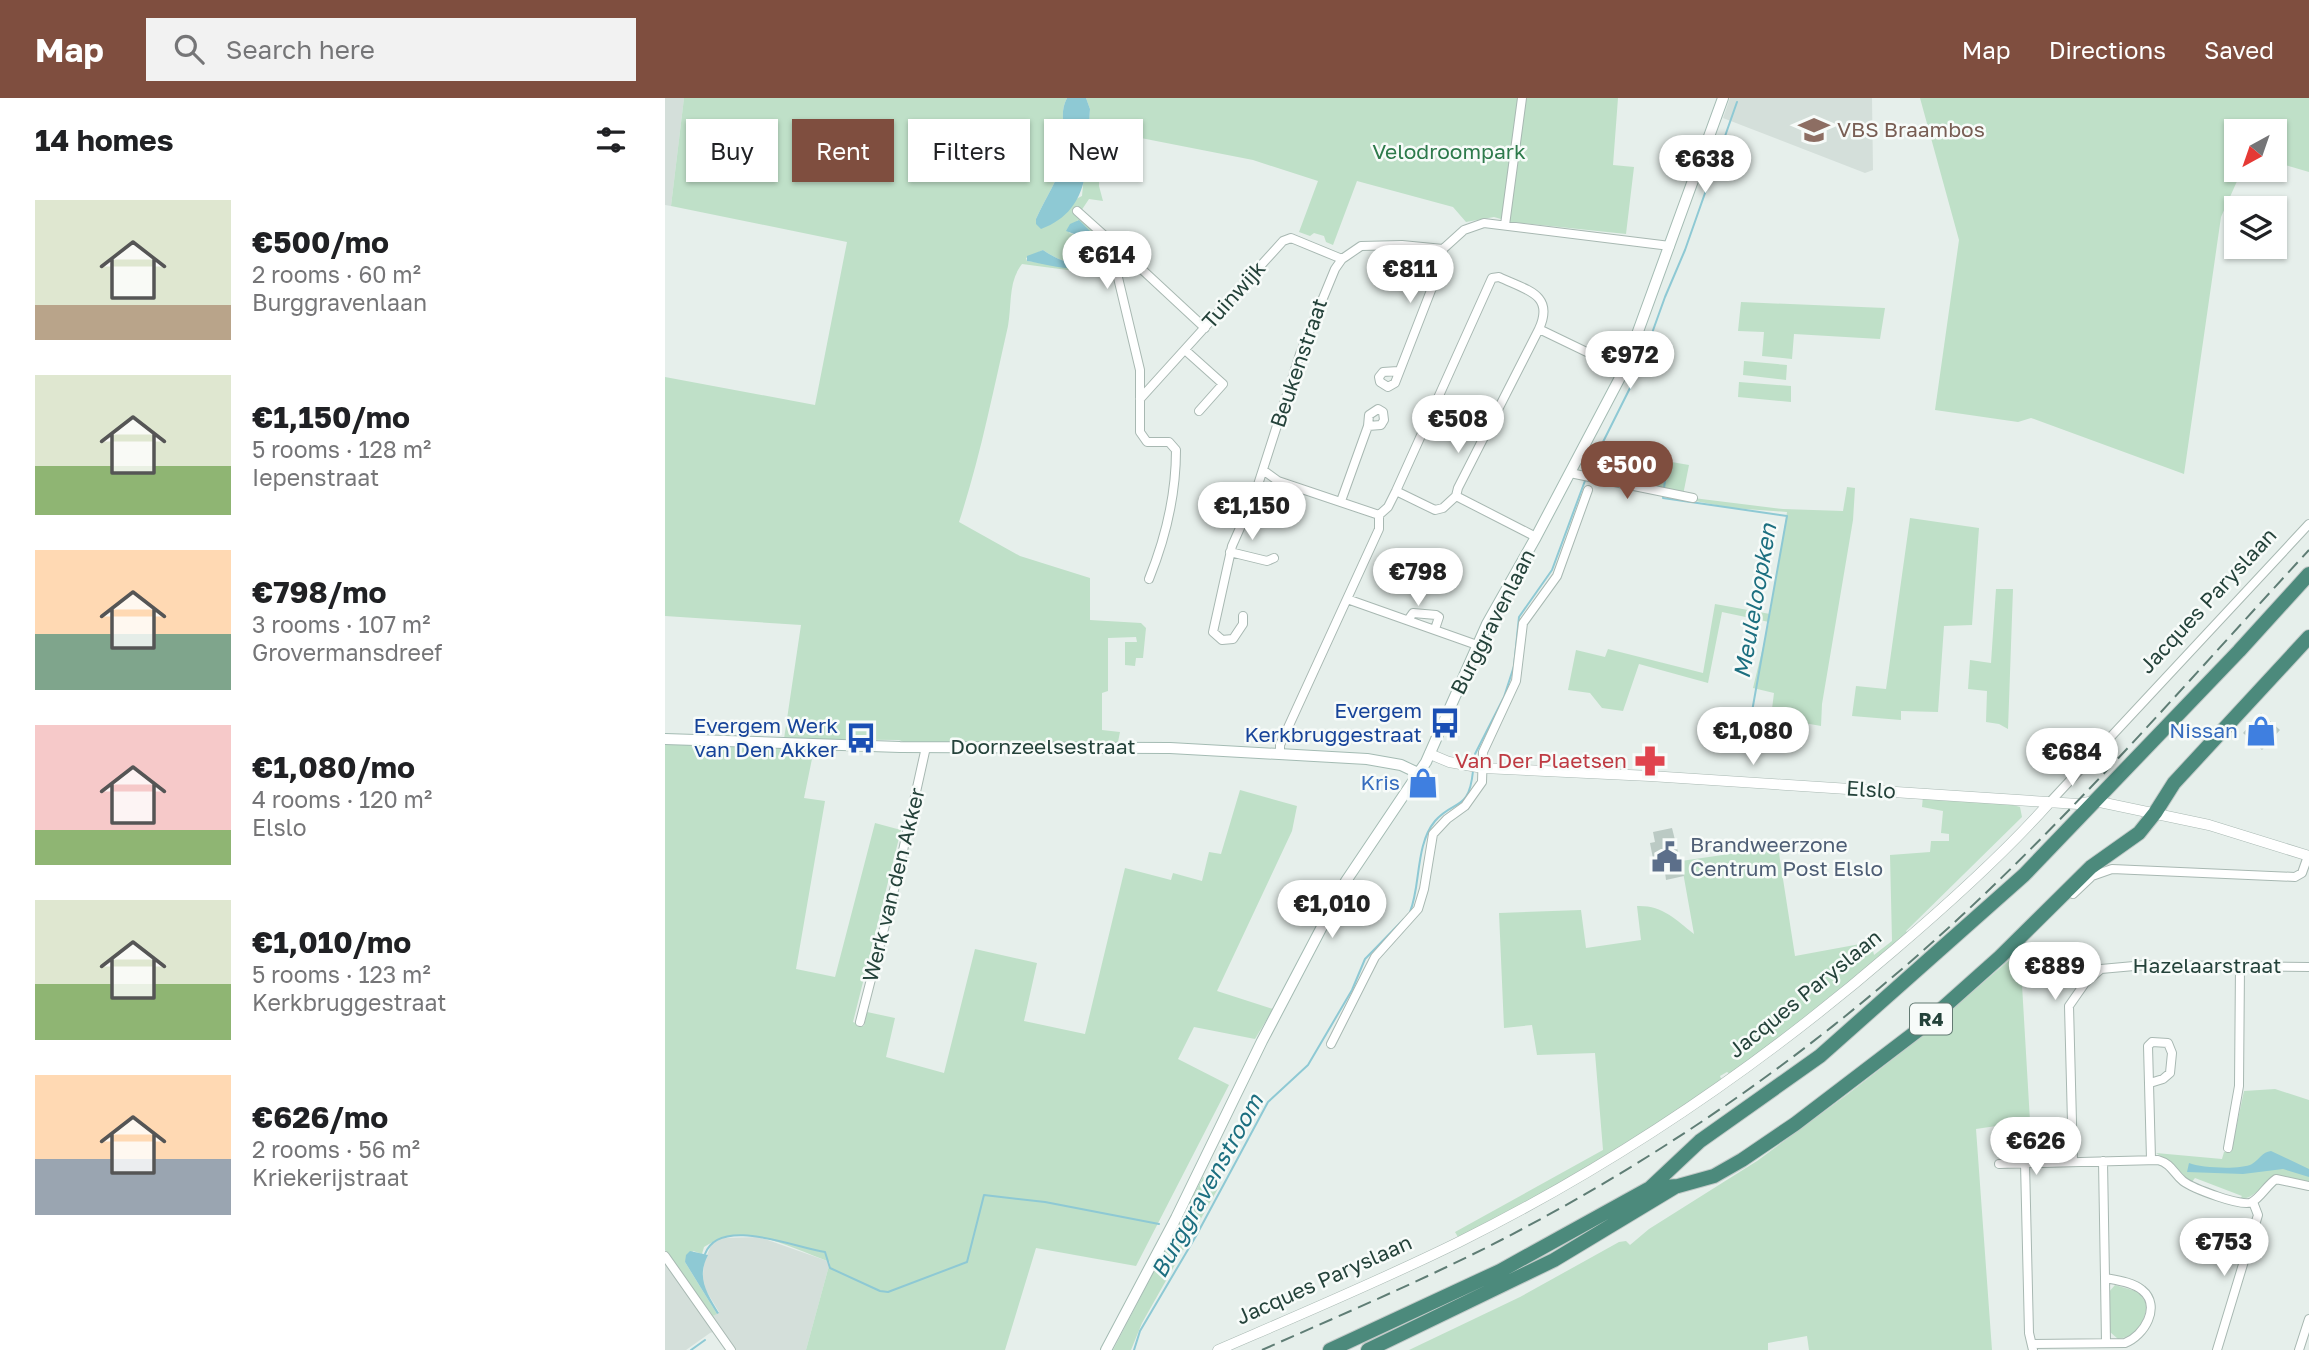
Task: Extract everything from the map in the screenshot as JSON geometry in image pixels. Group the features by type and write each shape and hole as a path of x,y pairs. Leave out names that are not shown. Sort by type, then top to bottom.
{"highway":[{"name":"R4","path":"1330,1350 1500,1271 1650,1188 1700,1141 1820,1056 2024,875 2239,651 2309,573"},
{"name":"R4","path":"1650,1188 1678,1186 1714,1176 1742,1160 1795,1124 1917,1031 2000,957 2091,867 2139,833 2174,783 2309,637"},
{"name":"R4","path":"1368,1350 1554,1260 1678,1186"}],"main road":[{"name":"Burggravenlaan","path":"1106,1350 1176,1218 1262,1041 1334,904 1430,754 1477,645 1623,370 1723,98"},
{"name":"Doornzeelsestraat","path":"665,738 926,747 1103,747 1280,753 1389,762 1418,773"}],"street":[{"path":"1506,225 1522,98"},
{"path":"1077,211 1205,328"},
{"path":"1342,259 1361,246 1402,245 1443,249 1471,226 1484,223 1669,246"},
{"path":"1106,237 1118,275 1140,370 1140,432 1147,442 1169,442 1176,450 1176,486 1170,517 1155,570 1149,579"},
{"name":"Tuinwijk","path":"1140,399 1283,241 1291,238 1342,259"},
{"path":"1398,371 1442,261 1443,249"},
{"name":"Beukenstraat","path":"1243,616 1243,624 1234,639 1222,639 1213,632 1230,552 1247,507 1255,494 1300,354 1322,297 1342,259"},
{"path":"1280,753 1280,745 1379,529 1379,515 1388,507 1396,491 1492,278 1495,275 1538,297 1544,304 1545,314 1539,329 1456,496 1443,508 1435,510 1396,491"},
{"path":"1539,329 1623,370"},
{"path":"1185,349 1223,384 1199,411"},
{"path":"1140,370 1152,377 1161,376"},
{"path":"1341,501 1368,426"},
{"path":"1263,470 1278,481 1379,515"},
{"path":"1570,473 1693,498"},
{"path":"1255,494 1269,498 1278,481"},
{"path":"1331,1044 1375,957 1414,914 1421,902 1433,834 1473,798 1482,782 1482,756 1487,741 1516,681 1523,623 1557,576 1588,490"},
{"path":"1456,496 1536,537"},
{"name":"Jacques Paryslaan","path":"1218,1350 1459,1242 1548,1195 1654,1131 1779,1045 1933,917 2050,802 2309,524"},
{"path":"1230,552 1267,561 1274,558"},
{"path":"1347,599 1477,645"},
{"path":"1408,620 1413,613 1436,615 1439,617 1435,629"},
{"name":"Werk van den Akker","path":"860,1022 896,882 926,747"},
{"name":"Elslo","path":"1430,754 1481,768 1650,776 2078,804 2095,801 2249,836 2308,856 2302,873 2295,877 2112,869 2092,876 2073,894"},
{"name":"Hazelaarstraat","path":"2073,1161 2067,1017 2069,1006 2085,983 2101,969 2107,966 2309,967"},
{"path":"2228,1148 2239,1086 2240,966"},
{"path":"2150,1083 2163,1079 2170,1073 2172,1053 2168,1043 2152,1042 2148,1046 2151,1159"},
{"path":"1999,1164 2151,1159 2171,1166 2180,1178 2190,1185 2239,1203 2253,1202 2276,1179 2309,1186"},
{"path":"2103,1161 2106,1343"},
{"path":"2025,1163 2029,1333 2032,1347 2125,1343 2138,1336 2146,1325 2151,1310 2148,1298 2139,1287 2105,1278"},
{"path":"2217,1350 2258,1215 2253,1202"},
{"path":"665,1256 731,1350"},
{"path":"2299,1350 2309,1319"}],"shaded area":[{"path":"665,98 684,98 671,206 665,205"},
{"name":"VBS Braambos","path":"1730,98 1872,98 1873,170 1865,173 1723,118"},
{"path":"759,1237 830,1262 806,1350 736,1350 722,1329 710,1333 686,1350 665,1350 665,1250 713,1316 719,1312 702,1284 704,1263 711,1245 722,1238"}],"green space":[{"path":"684,98 1067,98 1063,119 1044,119 1044,182 1055,182 1036,219 1082,196 1083,182 1099,182 1103,201 1089,199 1081,211 1104,240 1113,276 1022,264 1012,286 1008,326 986,425 959,522 1020,556 1090,578 1090,620 1141,623 1146,628 1143,658 1136,658 1135,666 1125,665 1125,642 1137,642 1136,637 1108,638 1108,691 1102,693 1102,730 1120,732 1118,742 906,743 899,740 784,739 801,625 665,616 665,377 815,405 847,242 671,206","holes":["1078,220 1101,242 1087,269 1027,261 1026,258 1043,250 1065,261 1077,263 1090,260 1092,246 1077,235 1069,233"]},
{"name":"Velodroompark","path":"1086,98 1618,98 1613,165 1634,167 1626,234 1511,222 1494,217 1466,222 1453,207 1357,181 1333,245 1326,242 1324,236 1314,233 1310,236 1299,232 1318,181 1253,160 1143,138 1143,119 1089,119 1090,109"},
{"path":"1920,98 2309,98 2309,172 2287,166 2287,119 2224,119 2224,182 2237,182 2230,196 2224,196 2184,474 2031,418 2018,422 1935,410 1959,240"},
{"path":"1741,302 1885,308 1880,339 1794,334 1792,359 1762,356 1764,332 1738,331"},
{"path":"1744,361 1787,365 1786,380 1743,375"},
{"path":"1739,382 1791,386 1791,402 1738,397"},
{"path":"1666,461 1689,465 1683,495 1654,490"},
{"path":"1847,487 1855,488 1853,520 1822,704 1821,726 1771,717 1774,693 1753,688 1769,622 1722,612 1708,683 1639,664 1623,711 1602,708 1590,693 1568,690 1576,650 1605,657 1608,649 1703,673 1715,604 1770,614 1787,512 1732,508 1653,493 1783,509 1843,511"},
{"path":"1910,518 1979,528 1972,625 1944,626 1938,712 1901,711 1901,720 1852,716 1856,686 1886,689"},
{"path":"1996,589 2013,589 2008,729 1986,722 1987,691 1968,689 1970,660 1991,663"},
{"path":"665,744 814,749 804,798 825,801 796,969 835,977 875,823 901,830 853,1022 864,1026 867,1012 895,1018 886,1057 944,1073 975,949 1037,963 1024,1021 1085,1034 1125,868 1171,880 1173,873 1202,881 1209,852 1221,854 1240,790 1297,806 1292,831 1217,991 1273,1009 1255,1039 1194,1027 1178,1059 1229,1085 1136,1266 1036,1248 1005,1350 806,1350 830,1262 766,1239 735,1236 719,1239 704,1247 702,1254 693,1251 685,1262 717,1314 713,1316 665,1250"},
{"path":"1923,796 2013,805 2020,807 2022,817 1906,931 1909,935 1732,1075 1727,1072 1720,1076 1722,1081 1560,1183 1458,1237 1455,1232 1603,1150 1595,1053 1537,1055 1532,1025 1504,1028 1499,913 1581,910 1586,948 1641,940 1637,906 1661,910 1694,934 1681,861 1778,847 1795,956 1871,942 1874,955 1892,941 1890,855 1930,852 1931,841 1949,841 1949,834 1941,833 1943,811 1922,807"},
{"path":"2020,951 2030,1121 1976,1129 1992,1350 1809,1350 1807,1336 1768,1343 1768,1350 1409,1350 1520,1297 1619,1242 1626,1241 1630,1245 1649,1229 1757,1161 1848,1094 1902,1052"},
{"path":"2275,1089 2309,1100 2309,1183 2288,1177 2276,1177 2253,1195 2239,1200 2242,1196 2195,1178 2191,1183 2172,1163 2156,1153 2222,1159 2224,1152 2231,1152 2244,1091"},
{"path":"1203,1177 1220,1185 1142,1323 1131,1350 1113,1350"},
{"path":"2115,1285 2139,1292 2147,1305 2139,1328 2131,1335 2118,1339 2110,1332 2108,1293"}],"water":[{"path":"1067,98 1086,98 1090,109 1089,119 1063,119"},
{"path":"1055,182 1083,182 1071,209 1058,220 1041,229 1036,224"},
{"path":"1079,220 1101,242 1104,254 1099,262 1091,266 1070,268 1027,261 1027,256 1043,250 1065,261 1077,263 1090,260 1092,246 1066,231 1070,224"},
{"path":"2271,1151 2309,1169 2309,1177 2283,1169 2243,1174 2187,1172 2189,1163 2221,1168 2247,1166"},
{"path":"690,1251 708,1255 703,1278 707,1292 719,1313 717,1314 685,1262"}],"building":[{"name":"Nissan","path":"2261,713 2280,730 2262,750 2243,733"},
{"name":"Brandweerzone Centrum Post Elslo","path":"1672,828 1684,876 1666,880 1665,872 1656,874 1650,843 1655,842 1653,832"}],"waterway":[{"name":"Burggravenstroom","path":"1588,472 1638,372 1685,250 1737,102"},
{"name":"Meuleloopken","path":"1599,449 1668,458 1664,488"},
{"name":"Burggravenstroom","path":"1474,762 1475,754 1504,697 1514,666 1519,617 1552,570 1586,478"},
{"name":"Meuleloopken","path":"1664,494 1663,498 1787,516 1751,717"},
{"name":"Burggravenstroom","path":"1410,912 1424,842 1435,821 1464,799 1473,771"},
{"name":"Burggravenstroom","path":"1134,1350 1140,1331 1196,1236 1268,1102 1308,1065 1352,990 1365,959 1404,919"},
{"path":"705,1254 713,1243 726,1237 759,1237 825,1252 830,1268 880,1291 888,1292 967,1262 984,1195 1045,1202 1159,1224"},
{"path":"691,1350 705,1340"}],"railway":[{"path":"1262,1350 1445,1268 1555,1211 1605,1183 1701,1122 1794,1056 1883,985 1940,935 2050,830 2309,550"}],"place":[{"name":"VBS Braambos","path":"1814,130"},
{"name":"Evergem Kerkbruggestraat","path":"1445,723"},
{"name":"Nissan","path":"2261,731"},
{"name":"Evergem Werk van Den Akker","path":"861,738"},
{"name":"Van Der Plaetsen","path":"1650,761"},
{"name":"Kris","path":"1423,783"},
{"name":"Brandweerzone Centrum Post Elslo","path":"1667,857"}]}
